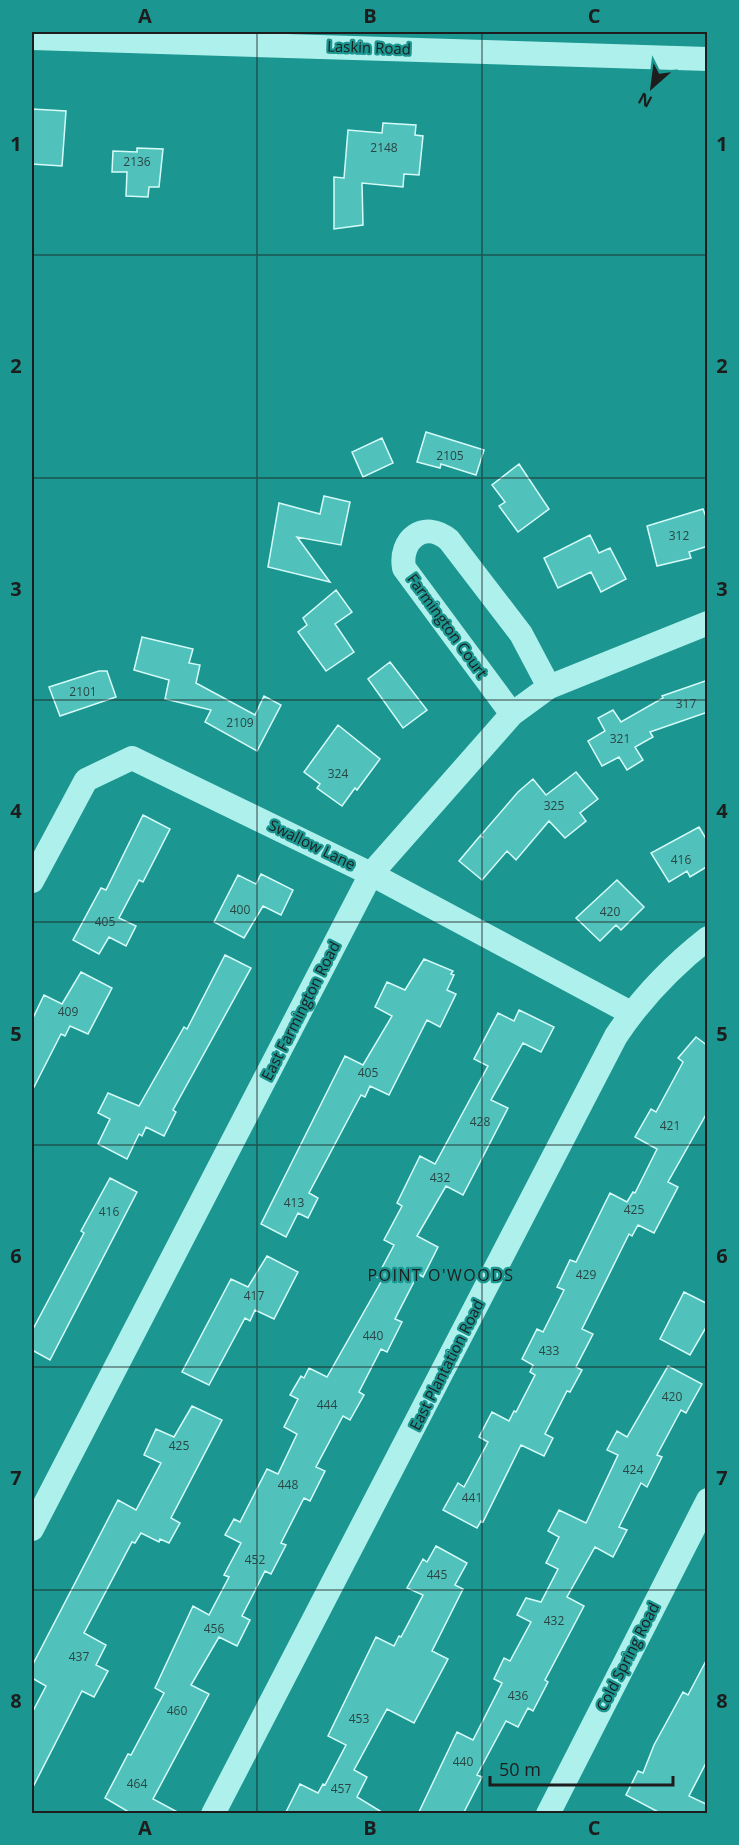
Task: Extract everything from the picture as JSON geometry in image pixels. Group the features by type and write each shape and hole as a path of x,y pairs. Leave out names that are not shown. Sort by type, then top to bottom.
{"street":[{"name":"Laskin Road","path":"32,38 708,59"},
{"name":"Farmington Court","path":"512,714 404,568 402,556 406,544 417,534 431,531 449,540 521,634 549,687"},
{"name":"East Farmington Road","path":"32,1529 371,874 512,714 549,687 708,623"},
{"name":"Swallow Lane","path":"33,879 86,780 132,758 371,874 631,1013"},
{"name":"East Plantation Road","path":"213,1814 616,1036 631,1013 675,963 708,938"},
{"name":"Cold Spring Road","path":"548,1814 708,1500"}],"building":[{"path":"32,109 66,111 62,166 32,164"},
{"path":"383,123 416,125 415,135 423,136 419,175 404,174 403,187 362,183 363,225 334,229 334,177 344,178 348,130 382,133"},
{"path":"137,148 163,149 159,187 149,187 148,197 126,196 127,172 112,172 113,151 137,152"},
{"path":"426,432 484,450 476,475 441,464 440,468 417,462"},
{"path":"382,438 393,463 363,477 352,452"},
{"path":"519,464 549,509 518,532 499,506 505,502 492,485"},
{"path":"324,496 350,502 341,545 297,537 330,582 268,567 279,503 320,514"},
{"path":"703,509 708,522 708,546 689,552 691,558 657,566 647,526"},
{"path":"590,535 599,553 610,548 626,579 601,592 591,572 558,588 544,558"},
{"path":"336,590 352,612 335,624 354,652 326,671 298,632 307,625 303,618"},
{"path":"142,637 193,649 189,663 200,665 196,683 255,715 264,696 281,705 257,751 205,722 211,710 165,699 169,680 134,670"},
{"path":"390,662 427,710 403,728 368,679"},
{"path":"99,671 107,671 116,697 60,716 49,687"},
{"path":"708,680 708,712 650,732 653,737 635,747 643,760 627,770 619,757 602,766 588,741 605,731 598,718 613,710 621,722 663,698 662,696"},
{"path":"338,725 380,759 342,806 317,788 320,784 304,772"},
{"path":"576,772 598,799 580,813 586,821 565,838 549,821 516,860 507,851 482,880 459,861 480,836 483,838 481,835 518,792 533,779 546,795"},
{"path":"143,815 170,829 143,882 139,880 119,918 136,926 126,946 109,937 99,954 73,940 101,888 106,890"},
{"path":"699,827 708,842 708,866 690,877 687,871 669,882 651,853"},
{"path":"261,874 293,890 281,915 263,906 244,938 214,922 238,875 256,884"},
{"path":"617,880 644,907 621,930 616,925 600,941 576,918"},
{"path":"225,955 251,968 173,1110 176,1112 164,1136 146,1127 142,1136 139,1134 127,1159 98,1144 110,1119 98,1113 108,1093 139,1106 184,1027 187,1029"},
{"path":"424,959 453,971 451,974 454,975 447,990 456,994 440,1027 427,1020 389,1095 370,1086 365,1097 361,1095 309,1193 318,1198 308,1218 298,1213 286,1237 261,1224 345,1056 363,1065 392,1016 375,1007 387,982 405,990"},
{"path":"81,972 112,988 88,1034 70,1026 65,1036 61,1034 32,1091 32,1020 44,995 62,1004"},
{"path":"519,1010 554,1027 541,1052 523,1043 491,1100 508,1108 463,1195 446,1186 417,1236 438,1247 423,1277 418,1274 395,1319 402,1322 387,1352 381,1349 359,1392 364,1395 350,1420 343,1416 316,1467 325,1471 310,1501 304,1498 281,1543 286,1545 271,1574 265,1571 242,1616 250,1620 237,1646 219,1637 191,1685 209,1694 153,1799 181,1814 132,1814 105,1798 164,1693 155,1688 193,1606 209,1615 229,1577 224,1575 241,1543 225,1535 234,1519 240,1522 267,1469 278,1474 297,1434 284,1427 298,1399 290,1395 301,1376 304,1378 309,1368 327,1377 382,1280 377,1277 394,1245 384,1240 402,1206 397,1203 420,1156 435,1164 488,1066 474,1059 498,1013 514,1021"},
{"path":"696,1037 708,1046 708,1111 668,1182 678,1187 654,1233 638,1225 632,1236 629,1234 582,1329 593,1334 576,1367 582,1370 570,1392 567,1391 545,1434 553,1438 544,1456 521,1445 483,1522 481,1521 477,1528 443,1510 458,1483 464,1487 488,1442 479,1437 492,1412 509,1421 514,1411 516,1412 535,1375 530,1372 533,1365 522,1359 537,1329 543,1332 564,1290 557,1287 570,1260 576,1262 610,1193 627,1202 633,1192 635,1193 657,1149 635,1137 651,1109 656,1112 683,1062 678,1058"},
{"path":"110,1178 137,1192 50,1360 32,1350 32,1331 84,1233 81,1231"},
{"path":"267,1256 298,1272 274,1319 255,1310 250,1321 245,1318 209,1385 182,1372 231,1279 248,1287"},
{"path":"684,1292 708,1304 708,1324 690,1355 660,1339"},
{"path":"668,1366 702,1384 686,1413 681,1410 657,1455 662,1457 647,1487 641,1483 619,1527 627,1530 613,1557 595,1547 567,1597 584,1606 545,1680 548,1682 533,1711 528,1708 518,1727 506,1721 477,1775 482,1777 463,1814 418,1814 457,1732 473,1740 502,1683 494,1679 504,1658 510,1661 531,1622 517,1615 526,1598 541,1602 558,1569 546,1563 559,1537 548,1531 559,1510 586,1523 618,1455 607,1450 617,1431 627,1437"},
{"path":"192,1406 222,1420 171,1518 180,1523 169,1543 160,1539 159,1542 141,1533 135,1543 132,1542 84,1633 106,1645 96,1665 108,1671 94,1697 82,1691 32,1789 32,1713 46,1686 32,1678 32,1666 118,1500 136,1510 161,1463 144,1455 156,1429 174,1437"},
{"path":"436,1546 467,1563 455,1585 463,1589 432,1651 448,1659 414,1723 387,1709 354,1770 367,1777 357,1797 385,1814 285,1814 300,1784 318,1793 323,1784 325,1785 346,1745 328,1736 376,1637 394,1646 399,1636 401,1637 423,1595 407,1588 423,1559 427,1562"},
{"path":"708,1657 708,1759 689,1796 708,1805 708,1814 662,1814 626,1795 638,1771 643,1773 654,1745 683,1692 688,1695"}],"district":[{"name":"POINT O'WOODS","path":"441,1275"}]}
